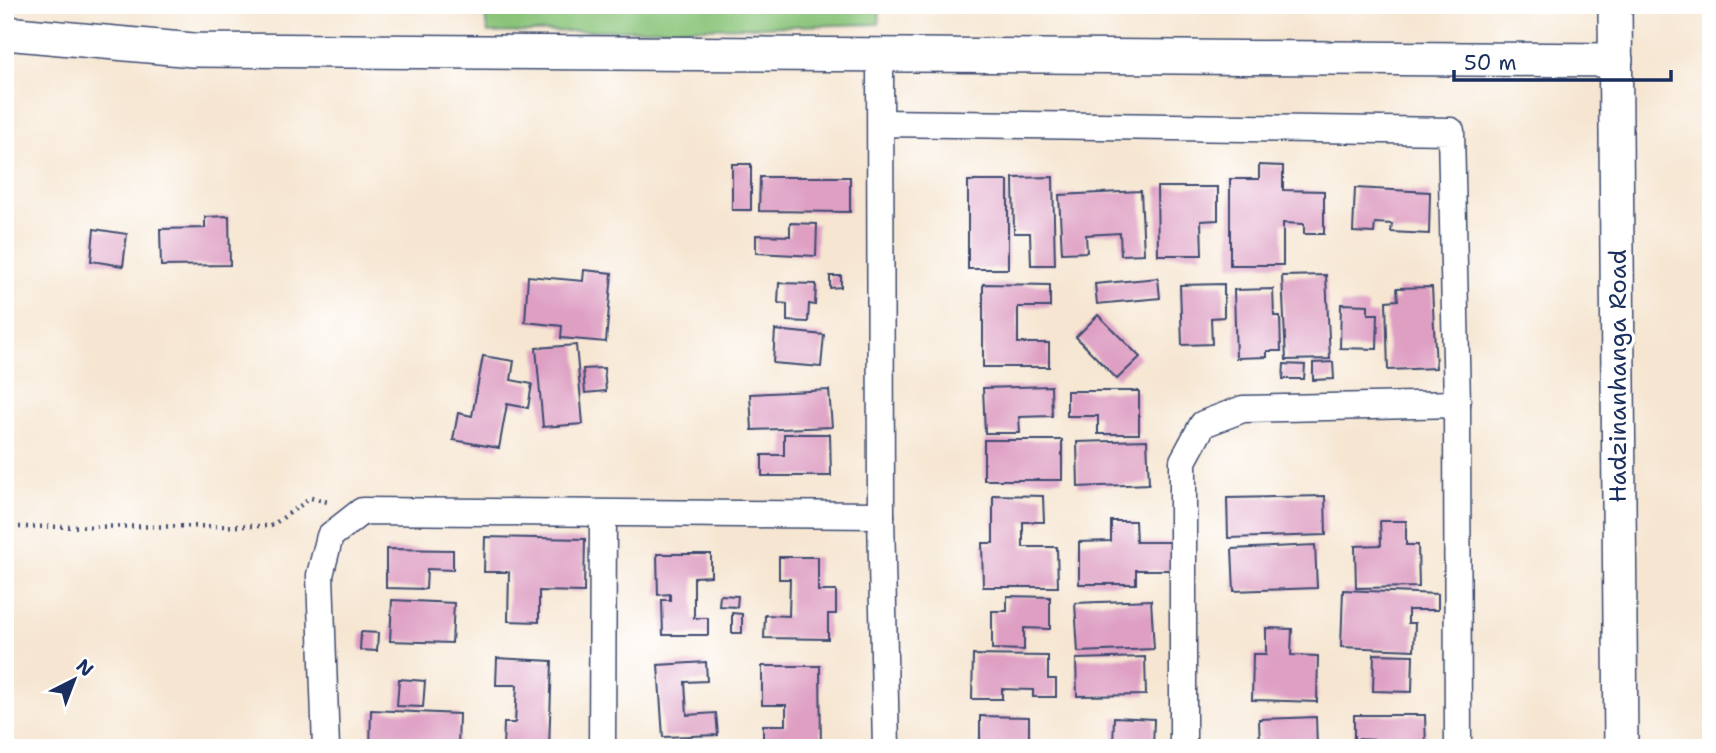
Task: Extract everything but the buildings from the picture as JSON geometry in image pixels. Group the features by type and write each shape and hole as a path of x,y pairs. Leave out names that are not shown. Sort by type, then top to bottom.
{"street":[{"name":"Hadzinanhanga Road","path":"1615,5 1621,748"},
{"path":"5,33 193,50 1616,60"},
{"path":"880,56 881,515 886,748"},
{"path":"880,124 1451,131 1457,404 1458,748"},
{"path":"1183,748 1183,461 1203,424 1243,409 1457,404"},
{"path":"326,748 320,575 330,536 362,511 603,515 881,515"},
{"path":"602,748 603,515"}],"path":[{"path":"5,527 271,526 311,498 362,511"}],"green space":[{"path":"483,5 880,5 879,24 488,33"}]}
